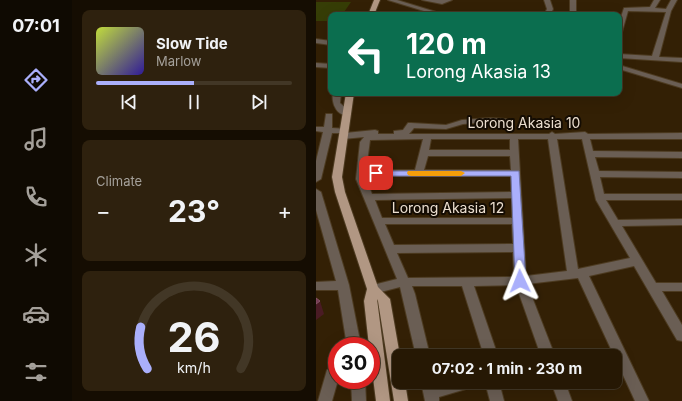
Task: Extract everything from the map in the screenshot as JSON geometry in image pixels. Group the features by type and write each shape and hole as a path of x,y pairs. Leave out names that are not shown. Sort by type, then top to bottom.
{"main road":[{"path":"372,12 377,0"},
{"path":"349,96 337,176 340,192 374,288 384,300 401,401"},
{"path":"372,337 370,301 374,288"},
{"path":"380,385 383,401"}],"street":[{"path":"391,0 433,12"},
{"path":"408,5 416,0"},
{"path":"425,0 442,2 449,0"},
{"path":"548,0 550,9 549,12"},
{"path":"573,0 573,12"},
{"path":"652,9 657,0"},
{"path":"655,58 668,11 674,0"},
{"path":"622,22 626,9 652,9 668,11"},
{"path":"317,42 328,44"},
{"path":"622,56 682,60"},
{"path":"316,65 328,66"},
{"path":"622,68 682,86"},
{"path":"336,96 335,102 337,107 346,113"},
{"path":"316,178 328,130 329,116"},
{"path":"316,129 343,133 406,133 411,125 446,131 462,122 490,120 506,121"},
{"name":"Lorong Akasia 10","path":"361,173 364,142 367,138 375,136 428,136 446,131 514,136 682,136"},
{"path":"552,135 577,273 642,401"},
{"path":"585,135 600,197 682,336"},
{"path":"419,173 428,136"},
{"path":"514,136 520,281 545,349"},
{"path":"424,153 515,153"},
{"path":"590,154 682,155"},
{"path":"422,349 410,294 368,197 361,179 361,173 516,173"},
{"path":"594,174 682,175"},
{"path":"316,192 321,228 343,285 352,337"},
{"path":"368,197 516,196"},
{"path":"600,197 682,197"},
{"name":"Lorong Akasia 12","path":"378,221 518,221"},
{"path":"615,223 682,222"},
{"path":"390,249 519,248"},
{"path":"374,288 404,282 520,281 577,273 637,261"},
{"path":"467,282 489,349"},
{"path":"316,286 343,285"},
{"path":"653,287 682,287"},
{"path":"325,401 328,389"},
{"path":"358,389 359,401"},
{"path":"430,392 442,389"},
{"path":"494,389 497,401"},
{"path":"561,389 565,401"}],"green space":[{"path":"316,2 351,2 344,12 328,12 328,21 316,21"}],"building":[{"path":"316,298 320,301 316,304"}],"slow traffic":[{"path":"411,173 461,173"}],"route":[{"path":"376,173 516,173 520,281"}]}
